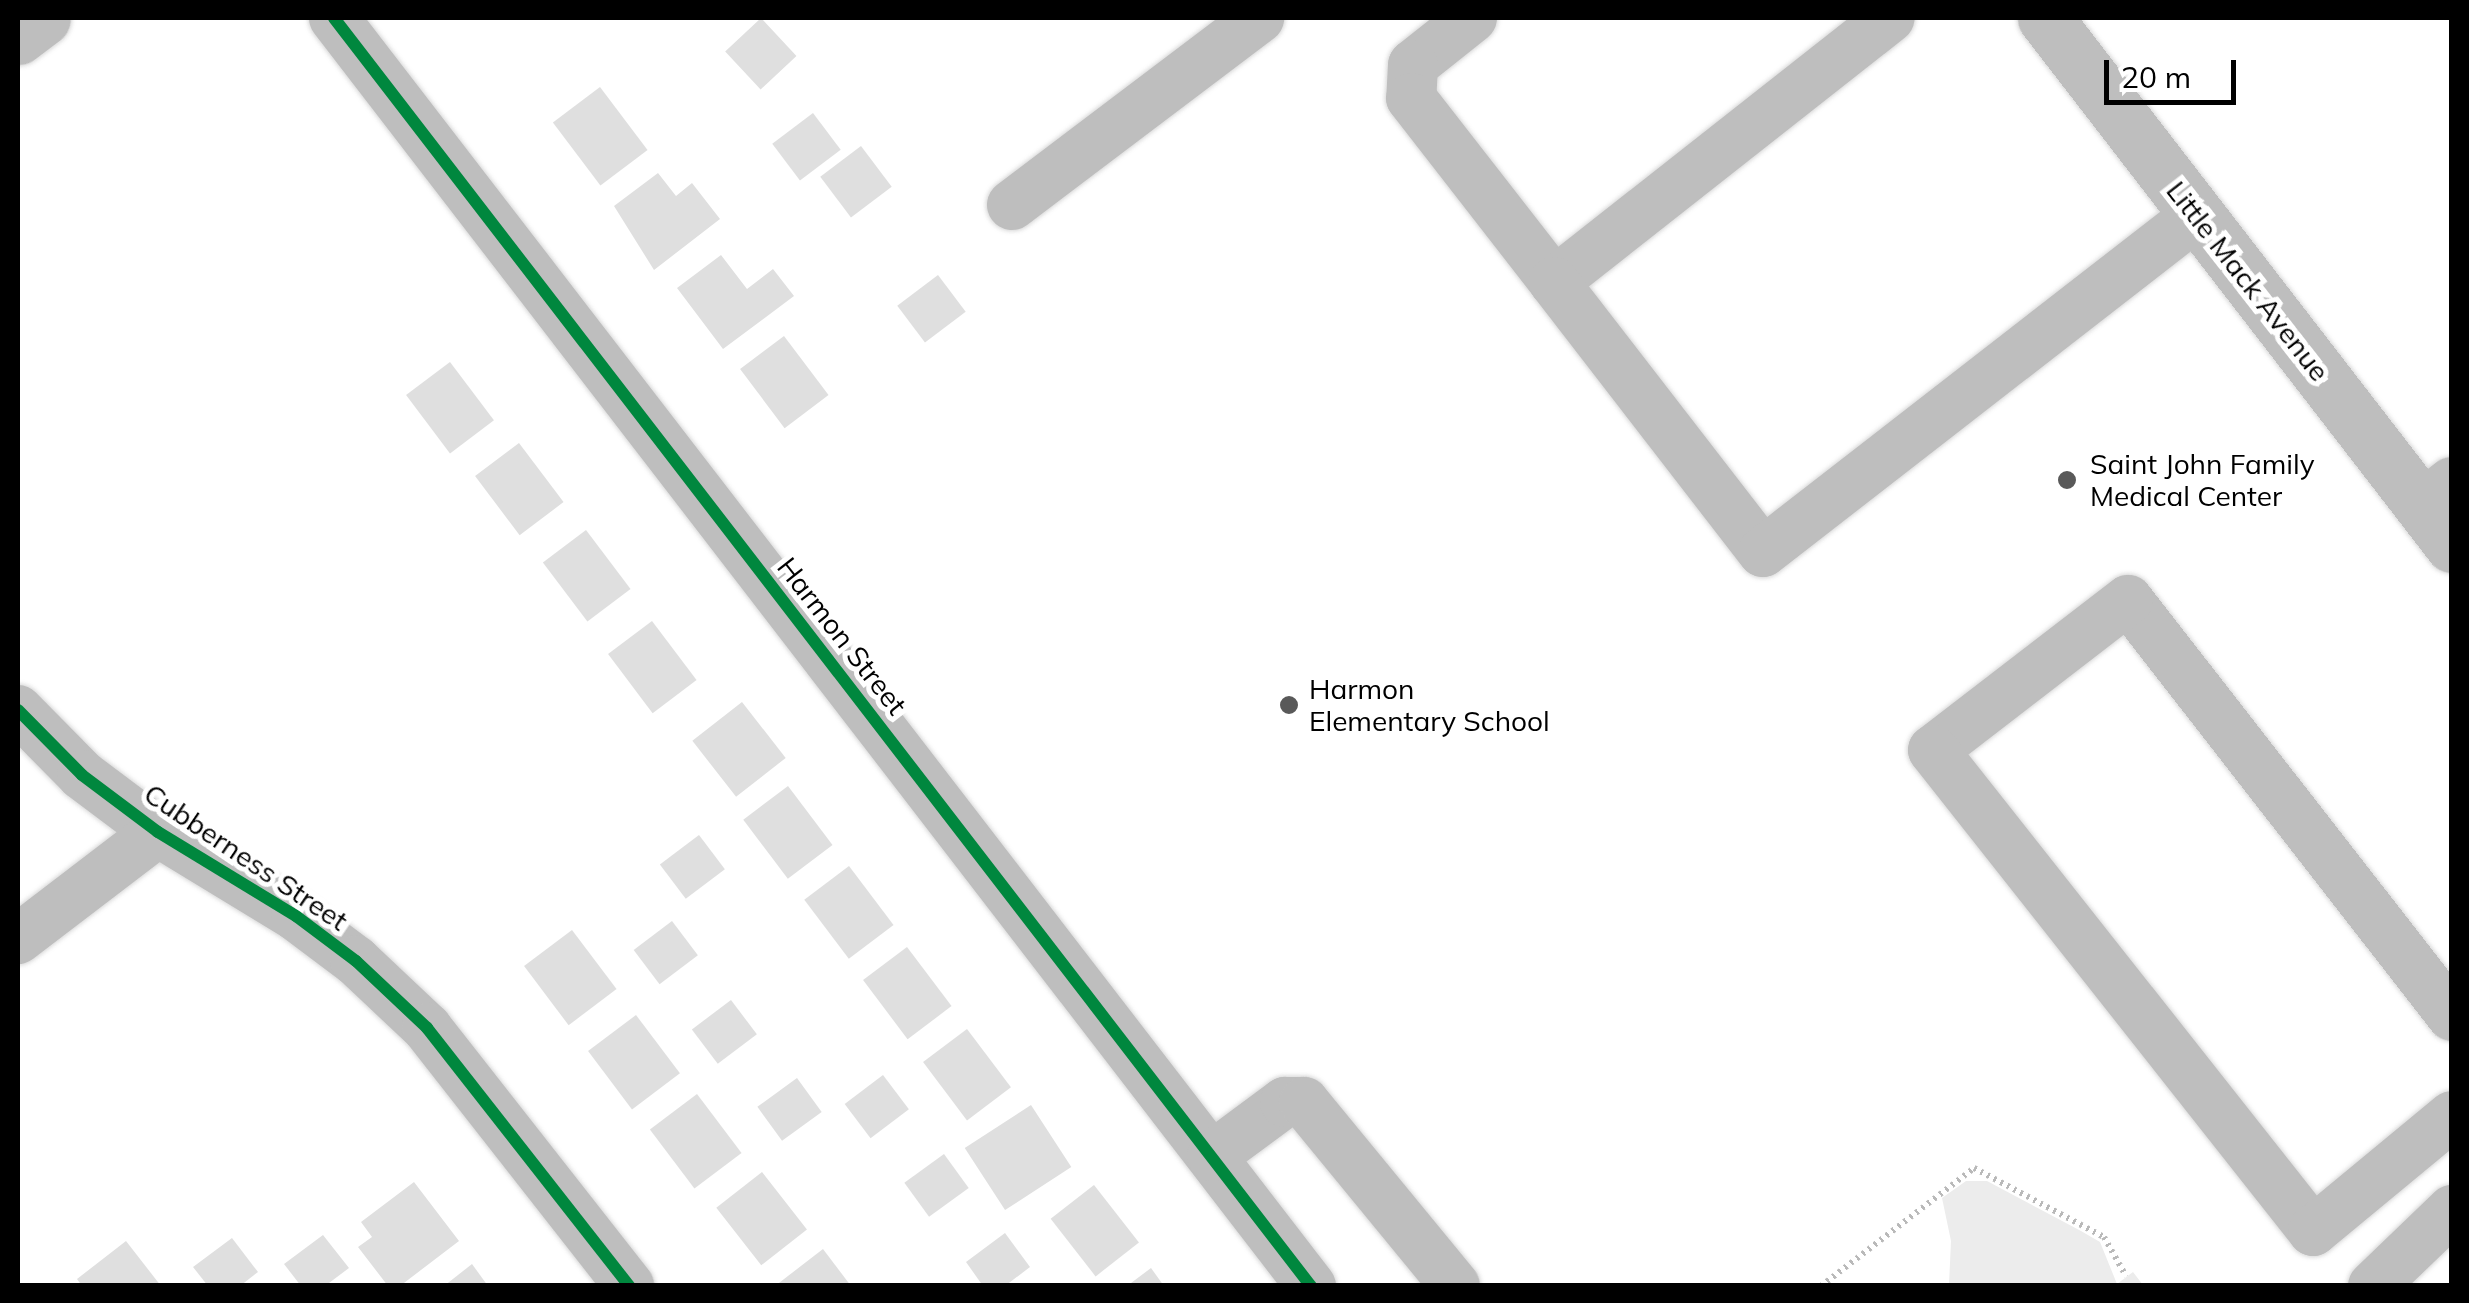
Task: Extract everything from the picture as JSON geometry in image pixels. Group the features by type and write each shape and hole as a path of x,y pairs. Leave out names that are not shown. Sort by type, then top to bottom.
{"main road":[{"path":"18,36 42,18"},
{"name":"Little Mack Avenue","path":"2054,21 2198,215 2441,511"}],"street":[{"name":"Harmon Street","path":"334,18 1311,1286"},
{"path":"1012,206 1259,18"},
{"path":"1472,18 1414,65 1411,98 1763,552 2198,215"},
{"path":"1554,282 1890,18"},
{"path":"2452,1016 2128,600 1933,750 2313,1230 2452,1116"},
{"name":"Cubberness Street","path":"18,710 82,775 158,832 296,916 427,1028 630,1286"},
{"path":"18,939 158,832"},
{"path":"1212,1156 1285,1102 1304,1102 1455,1286"},
{"path":"2374,1286 2452,1210"}],"path":[{"path":"1821,1286 1974,1168 2104,1237 2126,1276"}],"shaded area":[{"path":"1966,1181 1987,1181 2100,1242 2117,1284 2133,1272 2143,1285 1949,1285 1951,1241 1942,1198"}],"building":[{"path":"761,18 796,56 761,89 725,51"},
{"path":"600,87 648,150 600,186 553,123"},
{"path":"813,113 841,150 800,180 772,144"},
{"path":"861,146 892,187 851,217 820,177"},
{"path":"658,173 676,196 692,183 720,219 654,270 614,206"},
{"path":"721,255 747,289 773,269 794,296 723,349 677,288"},
{"path":"938,275 966,312 925,342 897,306"},
{"path":"784,336 829,395 785,428 740,369"},
{"path":"450,362 494,420 450,453 406,395"},
{"path":"519,443 564,502 520,535 475,476"},
{"path":"586,530 631,589 587,622 543,562"},
{"path":"652,621 697,680 653,713 608,654"},
{"path":"742,702 786,758 736,797 692,741"},
{"path":"788,786 833,845 788,879 743,820"},
{"path":"699,835 725,869 686,899 660,864"},
{"path":"849,866 894,925 849,959 804,900"},
{"path":"672,921 698,955 660,984 634,950"},
{"path":"572,930 617,989 569,1025 524,966"},
{"path":"907,947 952,1006 908,1039 863,980"},
{"path":"731,1000 757,1034 718,1064 692,1029"},
{"path":"636,1015 680,1073 632,1109 588,1051"},
{"path":"967,1029 1011,1087 967,1120 923,1062"},
{"path":"883,1075 909,1109 871,1138 845,1104"},
{"path":"797,1078 822,1112 782,1141 757,1107"},
{"path":"697,1094 742,1153 694,1189 650,1130"},
{"path":"1031,1105 1071,1167 1005,1210 965,1148"},
{"path":"944,1154 969,1188 929,1217 904,1183"},
{"path":"762,1172 807,1230 761,1265 716,1208"},
{"path":"414,1182 459,1241 400,1286 388,1286 358,1247 372,1237 361,1222"},
{"path":"1094,1185 1139,1243 1096,1276 1051,1219"},
{"path":"1005,1233 1030,1267 1005,1286 983,1286 966,1262"},
{"path":"323,1235 349,1268 325,1286 301,1286 284,1264"},
{"path":"232,1238 258,1272 240,1286 208,1286 193,1267"},
{"path":"126,1241 161,1286 82,1286 77,1279"},
{"path":"823,1249 851,1286 775,1286"},
{"path":"472,1264 488,1286 444,1286"},
{"path":"1151,1268 1164,1286 1127,1286"}],"cycle path":[{"path":"334,18 1311,1286"},
{"path":"18,710 82,775 158,832 296,916 356,961 427,1028 629,1286"}],"place":[{"name":"Saint John Family Medical Center","path":"2067,480"},
{"name":"Harmon Elementary School","path":"1289,705"}]}
